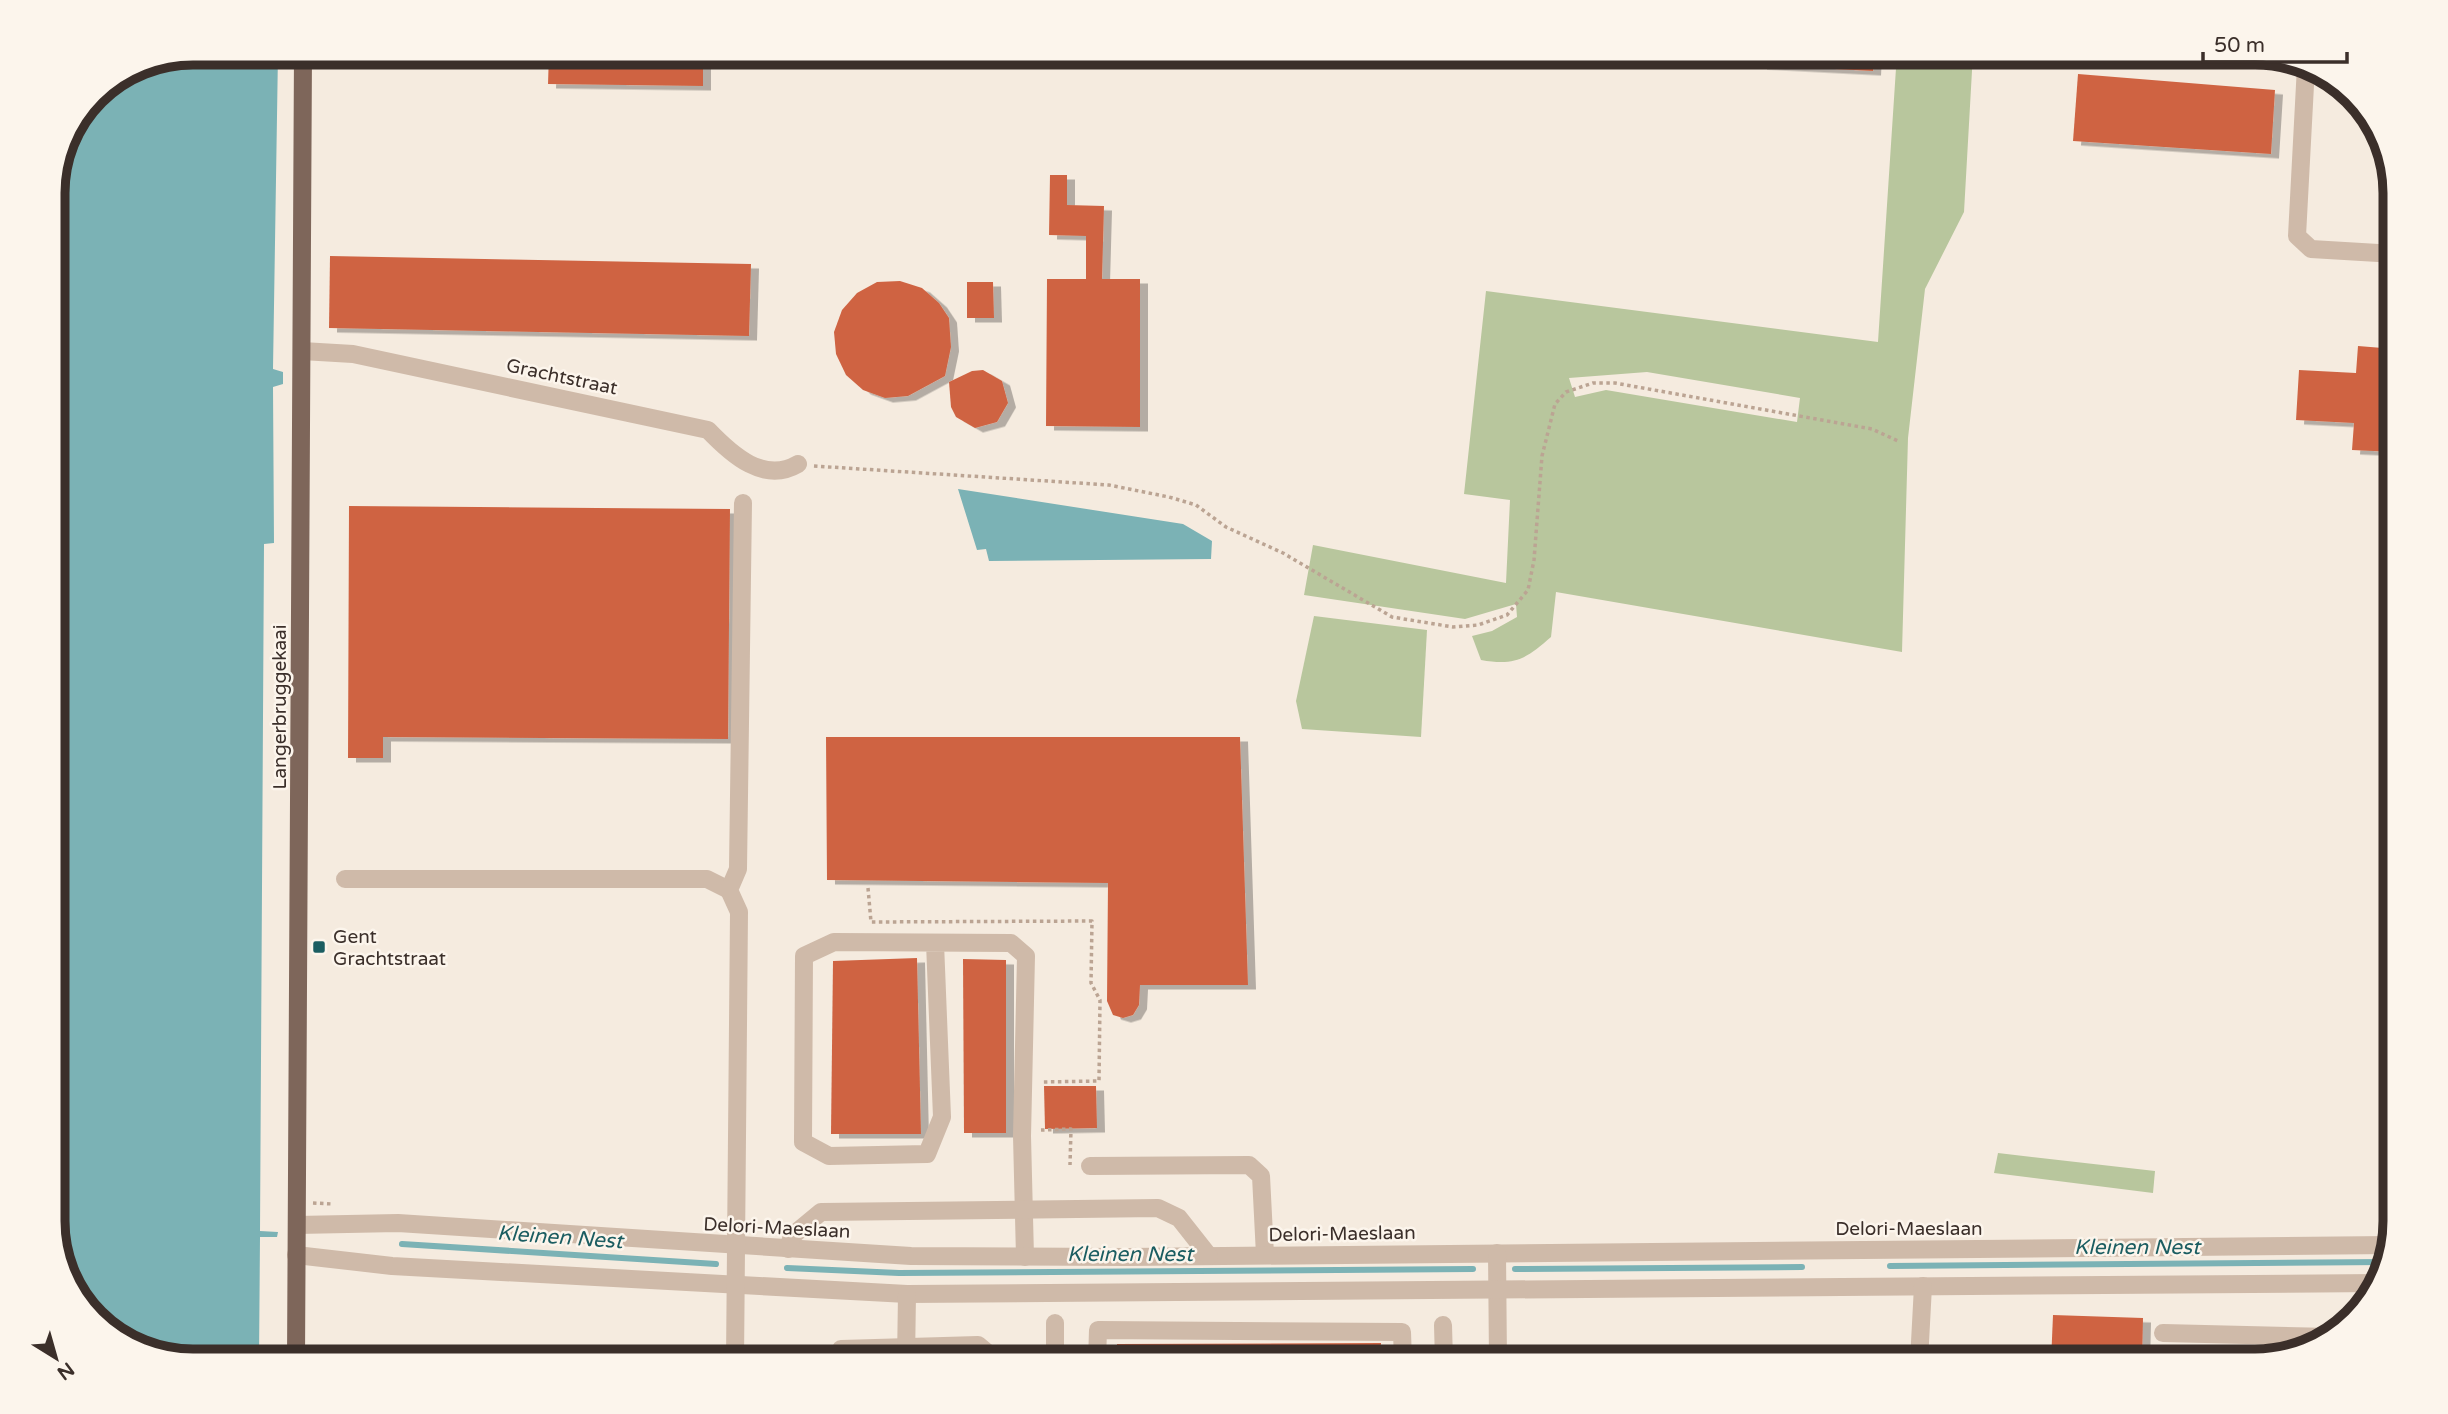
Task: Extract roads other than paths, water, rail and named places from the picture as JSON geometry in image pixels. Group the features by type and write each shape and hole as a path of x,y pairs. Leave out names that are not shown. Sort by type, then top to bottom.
{"main road":[{"name":"Langerbruggekaai","path":"296,1349 303,65"}],"street":[{"path":"2305,76 2297,236 2311,249 2383,253"},
{"name":"Grachtstraat","path":"302,351 353,354 708,430 729,452 768,472 786,471 799,464"},
{"path":"729,890 738,869 743,503"},
{"path":"345,879 707,879 729,890 738,912 738,1246 735,1349"},
{"path":"935,943 942,1116 927,1154 829,1156 803,1142 804,956 834,942 1011,943 1026,956 1022,1136 1025,1257"},
{"path":"1090,1166 1249,1165 1261,1176 1265,1255"},
{"path":"788,1249 792,1236 821,1212 1158,1208 1179,1217 1209,1256"},
{"name":"Delori-Maeslaan","path":"296,1225 398,1223 911,1256 1209,1256 2381,1245"},
{"path":"1497,1253 1498,1349"},
{"path":"296,1255 392,1266 908,1294 2367,1283"},
{"path":"1921,1349 1923,1286"},
{"path":"906,1349 908,1294"},
{"path":"1055,1323 1055,1349"},
{"path":"1443,1325 1444,1349"},
{"path":"1097,1349 1098,1330 1402,1332 1403,1349"},
{"path":"2163,1333 2309,1336"},
{"path":"949,1349 978,1345 982,1349"}],"water":[{"path":"185,65 278,65 273,369 283,372 283,384 273,387 274,543 264,544 260,1231 278,1232 277,1237 260,1237 259,1349 193,1349 160,1345 144,1339 115,1323 102,1312 78,1278 67,1246 65,1229 65,185 69,160 78,136 102,102 122,86 144,75"},
{"path":"958,489 1183,524 1212,541 1211,559 989,561 986,549 977,550"}],"waterway":[{"name":"Kleinen Nest","path":"402,1244 716,1264"},
{"name":"Kleinen Nest","path":"1890,1266 2376,1262"},
{"name":"Kleinen Nest","path":"1515,1269 1802,1267"},
{"name":"Kleinen Nest","path":"787,1268 899,1273 1473,1269"}],"place":[{"name":"Gent Grachtstraat","path":"319,947"}]}
